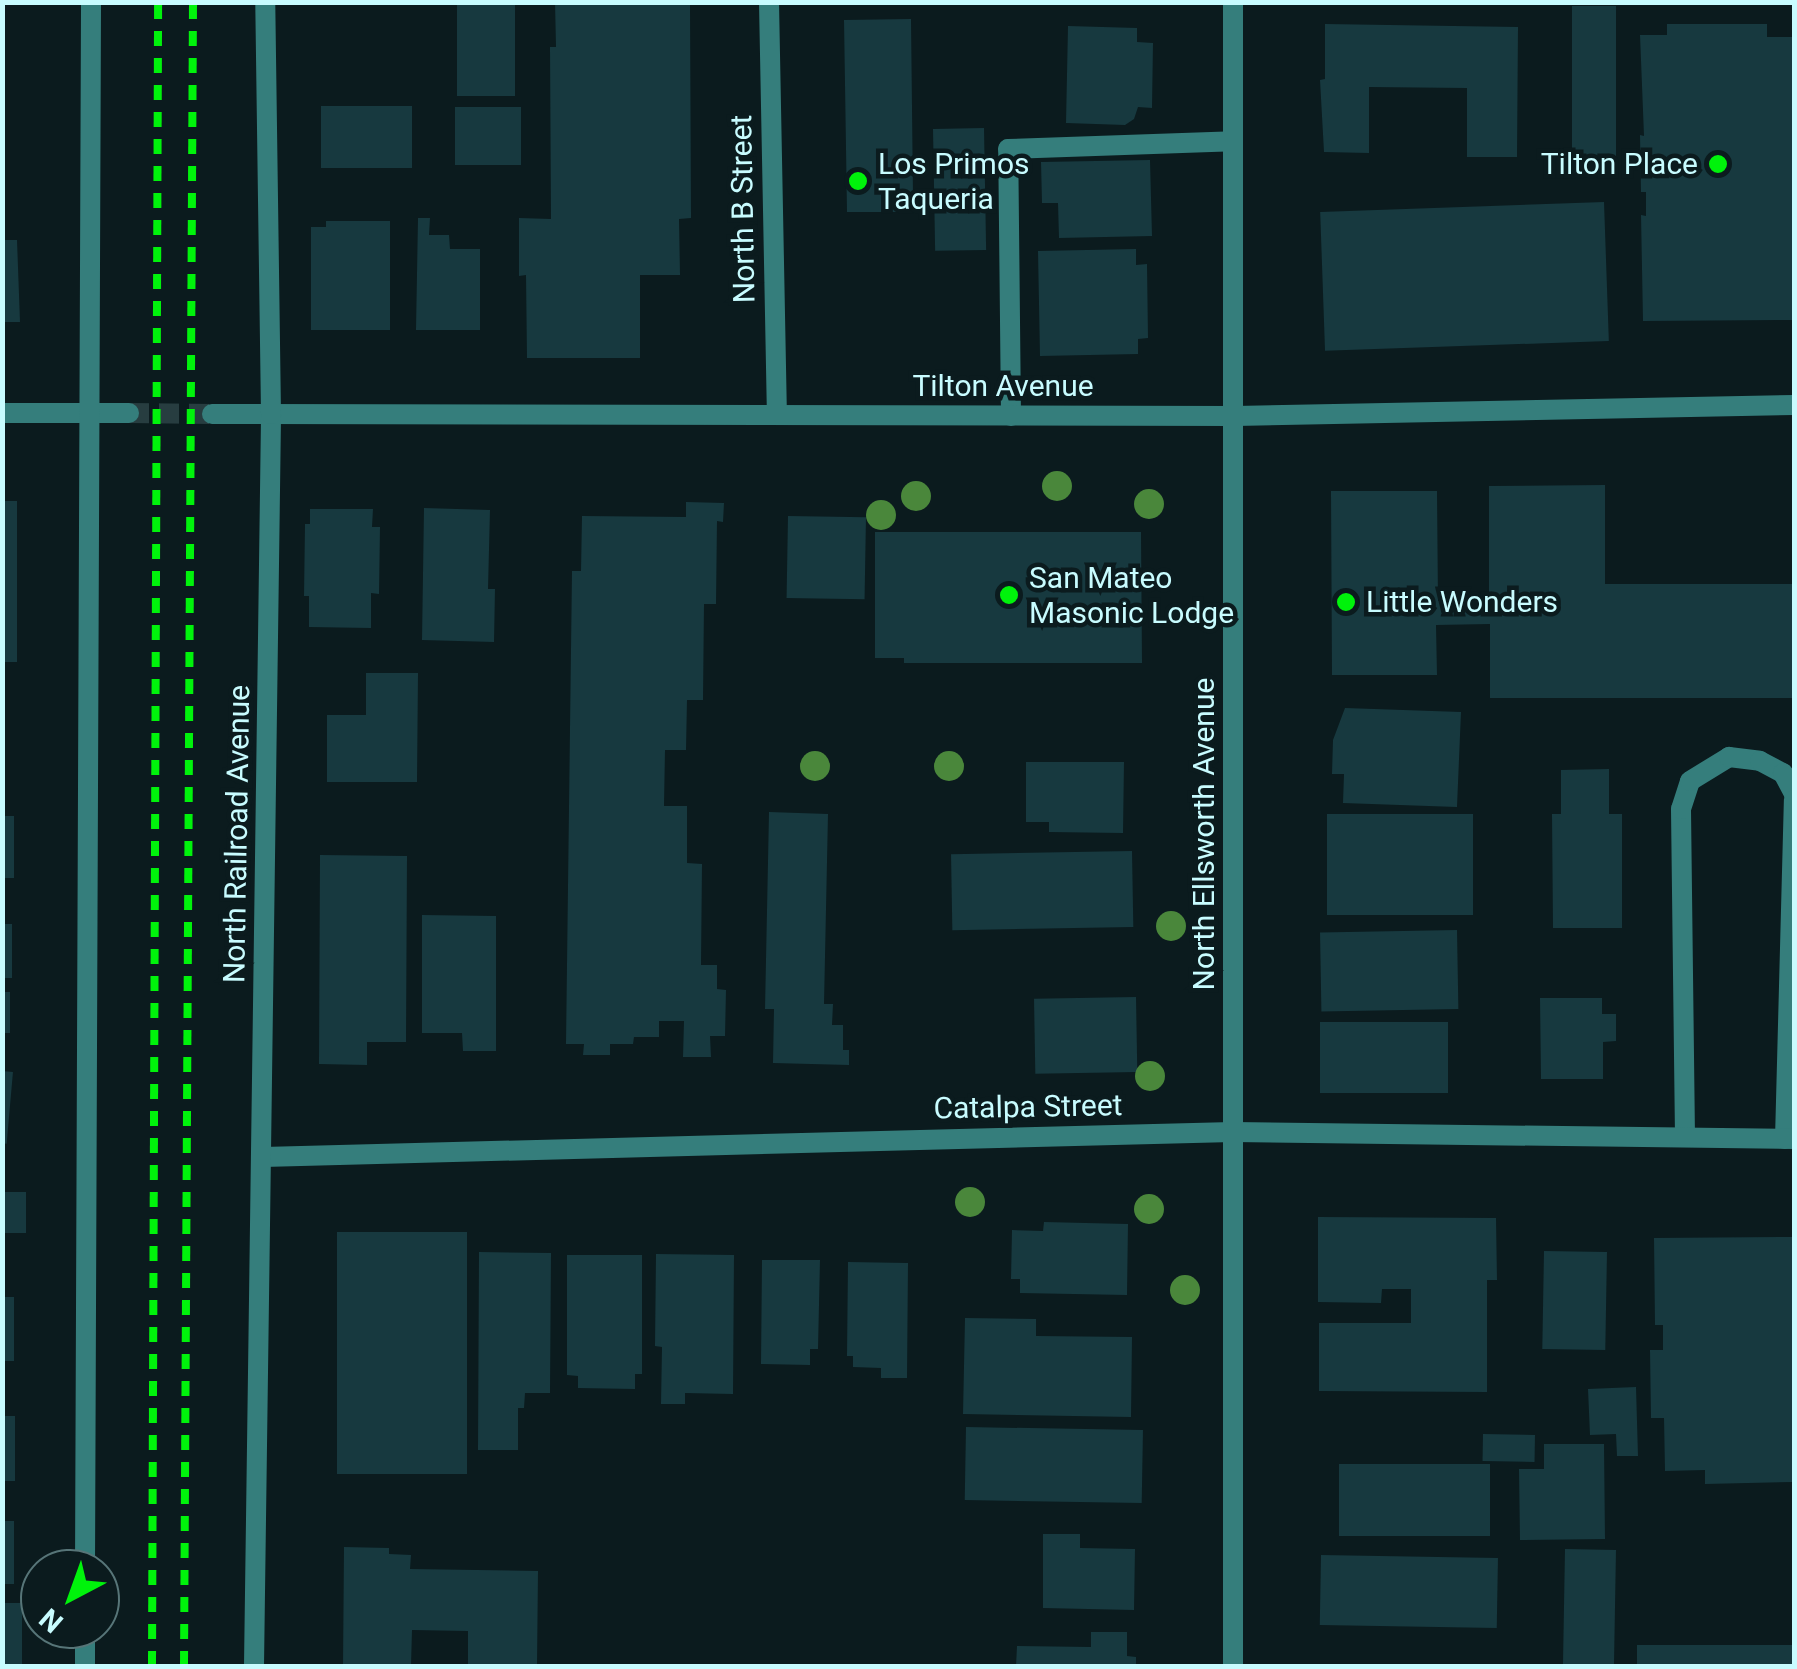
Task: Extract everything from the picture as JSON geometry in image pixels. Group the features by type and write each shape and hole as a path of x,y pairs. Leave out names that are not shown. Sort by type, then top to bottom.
{"street":[{"path":"85,1549 91,2"},
{"name":"North Railroad Avenue","path":"254,1666 272,414 266,2"},
{"name":"North B Street","path":"769,2 777,414"},
{"name":"North Ellsworth Avenue","path":"1233,2 1233,1666"},
{"path":"1010,416 1008,150 1233,140"},
{"name":"Tilton Avenue","path":"212,414 1235,416 1794,404"},
{"path":"2,414 129,413"},
{"path":"1685,1138 1681,809 1690,781 1729,757 1760,761 1783,773 1794,797 1790,1139"},
{"name":"Catalpa Street","path":"263,1156 1234,1132 1790,1139"}],"building":[{"path":"555,2 690,2 691,218 679,219 680,275 640,275 640,358 527,358 526,275 519,276 519,218 551,219 550,47 556,47"},
{"path":"457,5 515,5 515,96 457,96"},
{"path":"1572,6 1616,6 1616,170 1572,170"},
{"path":"911,19 913,196 903,195 902,212 847,212 844,20"},
{"path":"1325,24 1518,27 1517,157 1467,157 1467,88 1369,87 1369,153 1324,152 1320,80 1325,79"},
{"name":"Tilton Place","path":"1667,24 1767,24 1767,37 1794,37 1794,320 1643,321 1641,215 1646,216 1646,192 1641,192 1640,135 1644,136 1640,35 1667,35"},
{"path":"1068,26 1137,28 1137,42 1153,43 1152,108 1138,107 1134,119 1125,125 1066,123"},
{"path":"321,106 412,106 412,168 321,168"},
{"path":"455,107 521,107 521,165 455,165"},
{"path":"984,128 986,250 935,251 933,129"},
{"path":"1150,160 1152,236 1059,238 1058,203 1042,203 1041,162"},
{"path":"1604,202 1609,341 1325,351 1320,212"},
{"path":"418,218 430,218 429,235 449,235 450,249 480,249 480,330 416,330"},
{"path":"326,221 390,221 390,330 311,330 311,227 326,227"},
{"path":"2,240 17,240 20,322 2,322"},
{"path":"1136,249 1136,265 1147,264 1148,338 1138,339 1138,354 1040,356 1038,251"},
{"path":"1605,485 1605,584 1794,584 1794,698 1490,698 1490,624 1436,625 1437,675 1332,675 1331,491 1437,491 1438,601 1489,601 1489,486"},
{"path":"2,501 17,501 17,662 2,662"},
{"path":"686,502 724,503 723,522 717,521 716,604 704,604 703,700 687,700 686,750 665,750 664,806 687,806 687,863 702,864 701,965 717,965 717,989 726,990 725,1036 710,1036 711,1057 683,1057 684,1021 659,1021 659,1037 634,1037 633,1044 610,1044 610,1055 583,1055 584,1044 566,1044 572,571 581,571 582,516 686,517"},
{"path":"424,508 490,510 488,589 495,589 494,642 422,640"},
{"path":"310,509 373,509 372,527 380,527 379,594 371,593 371,628 309,627 309,596 304,596 305,524 310,524"},
{"path":"788,516 866,517 865,599 787,598"},
{"name":"San Mateo Masonic Lodge","path":"875,532 1141,532 1142,663 904,663 904,658 875,658"},
{"path":"366,673 418,673 417,782 327,782 327,715 366,715"},
{"path":"1345,708 1461,712 1457,807 1343,803 1344,774 1332,774 1333,740"},
{"path":"1026,762 1124,762 1123,833 1049,832 1049,822 1026,822"},
{"path":"1609,769 1609,814 1622,814 1622,928 1553,928 1552,814 1561,814 1561,770"},
{"path":"769,812 828,814 824,1004 833,1004 832,1025 843,1025 843,1050 849,1050 849,1065 773,1063 774,1009 765,1009"},
{"path":"1327,814 1473,814 1473,915 1327,915"},
{"path":"2,816 14,816 14,878 2,878"},
{"path":"1132,851 1133,927 952,930 951,854"},
{"path":"320,855 407,856 406,1042 367,1042 367,1065 319,1064"},
{"path":"422,915 496,916 496,1051 463,1051 462,1033 422,1033"},
{"path":"2,924 12,924 12,978 2,978"},
{"path":"1457,930 1458,1009 1321,1011 1320,932"},
{"path":"2,992 10,992 10,1033 2,1033"},
{"path":"1136,997 1137,1072 1035,1074 1034,999"},
{"path":"1540,998 1602,998 1602,1014 1616,1014 1616,1041 1603,1042 1603,1079 1541,1079"},
{"path":"1320,1022 1448,1022 1448,1093 1320,1093"},
{"path":"2,1071 13,1072 7,1144 2,1143"},
{"path":"2,1192 26,1192 26,1233 2,1233"},
{"path":"1318,1217 1496,1218 1497,1280 1487,1280 1487,1392 1319,1391 1319,1323 1411,1323 1411,1289 1382,1289 1381,1303 1318,1302"},
{"path":"1044,1222 1128,1224 1127,1295 1020,1293 1020,1279 1011,1279 1012,1230 1043,1231"},
{"path":"337,1232 467,1232 467,1474 337,1474"},
{"path":"1794,1237 1794,1482 1705,1484 1705,1470 1665,1471 1664,1418 1651,1418 1650,1350 1663,1350 1663,1325 1655,1325 1654,1238"},
{"path":"1544,1251 1607,1252 1605,1350 1542,1349"},
{"path":"479,1252 551,1253 550,1393 525,1393 524,1408 518,1408 518,1450 478,1450"},
{"path":"656,1254 734,1255 733,1394 685,1393 685,1404 661,1404 662,1347 655,1346"},
{"path":"567,1255 642,1255 642,1374 635,1374 635,1389 578,1388 578,1376 567,1375"},
{"path":"762,1260 820,1260 818,1349 810,1349 810,1365 761,1364"},
{"path":"848,1262 908,1263 907,1378 881,1378 881,1368 853,1367 853,1356 847,1356"},
{"path":"2,1297 14,1297 14,1361 2,1361"},
{"path":"965,1318 1036,1319 1036,1336 1132,1337 1131,1417 963,1414"},
{"path":"1636,1387 1638,1456 1617,1456 1616,1434 1590,1435 1588,1389"},
{"path":"2,1416 15,1416 15,1481 2,1481"},
{"path":"966,1427 1143,1430 1142,1503 965,1500"},
{"path":"1483,1434 1535,1435 1535,1462 1483,1461"},
{"path":"1544,1444 1604,1444 1605,1539 1520,1540 1519,1469 1544,1469"},
{"path":"1339,1464 1490,1464 1490,1536 1339,1536"},
{"path":"2,1521 14,1521 14,1584 2,1584"},
{"path":"1043,1534 1080,1534 1080,1548 1135,1549 1134,1610 1043,1608"},
{"path":"344,1547 389,1548 389,1554 411,1555 410,1569 538,1571 537,1666 468,1666 468,1631 412,1630 411,1666 343,1666"},
{"path":"1565,1549 1616,1550 1614,1666 1563,1666"},
{"path":"1321,1555 1498,1558 1497,1628 1320,1625"},
{"path":"2,1603 20,1603 22,1666 2,1666"},
{"path":"1091,1632 1127,1632 1127,1656 1136,1657 1136,1666 1016,1666 1017,1646 1091,1647"},
{"path":"1637,1645 1794,1645 1794,1666 1637,1666"}],"tunnel":[{"path":"129,413 212,414"}],"railway":[{"path":"152,1666 158,2"},
{"path":"184,1666 193,2"}],"place":[{"name":"Tilton Place","path":"1718,164"},
{"name":"Los Primos Taqueria","path":"858,181"},
{"name":"San Mateo Masonic Lodge","path":"1009,595"},
{"name":"Little Wonders","path":"1346,602"}]}
